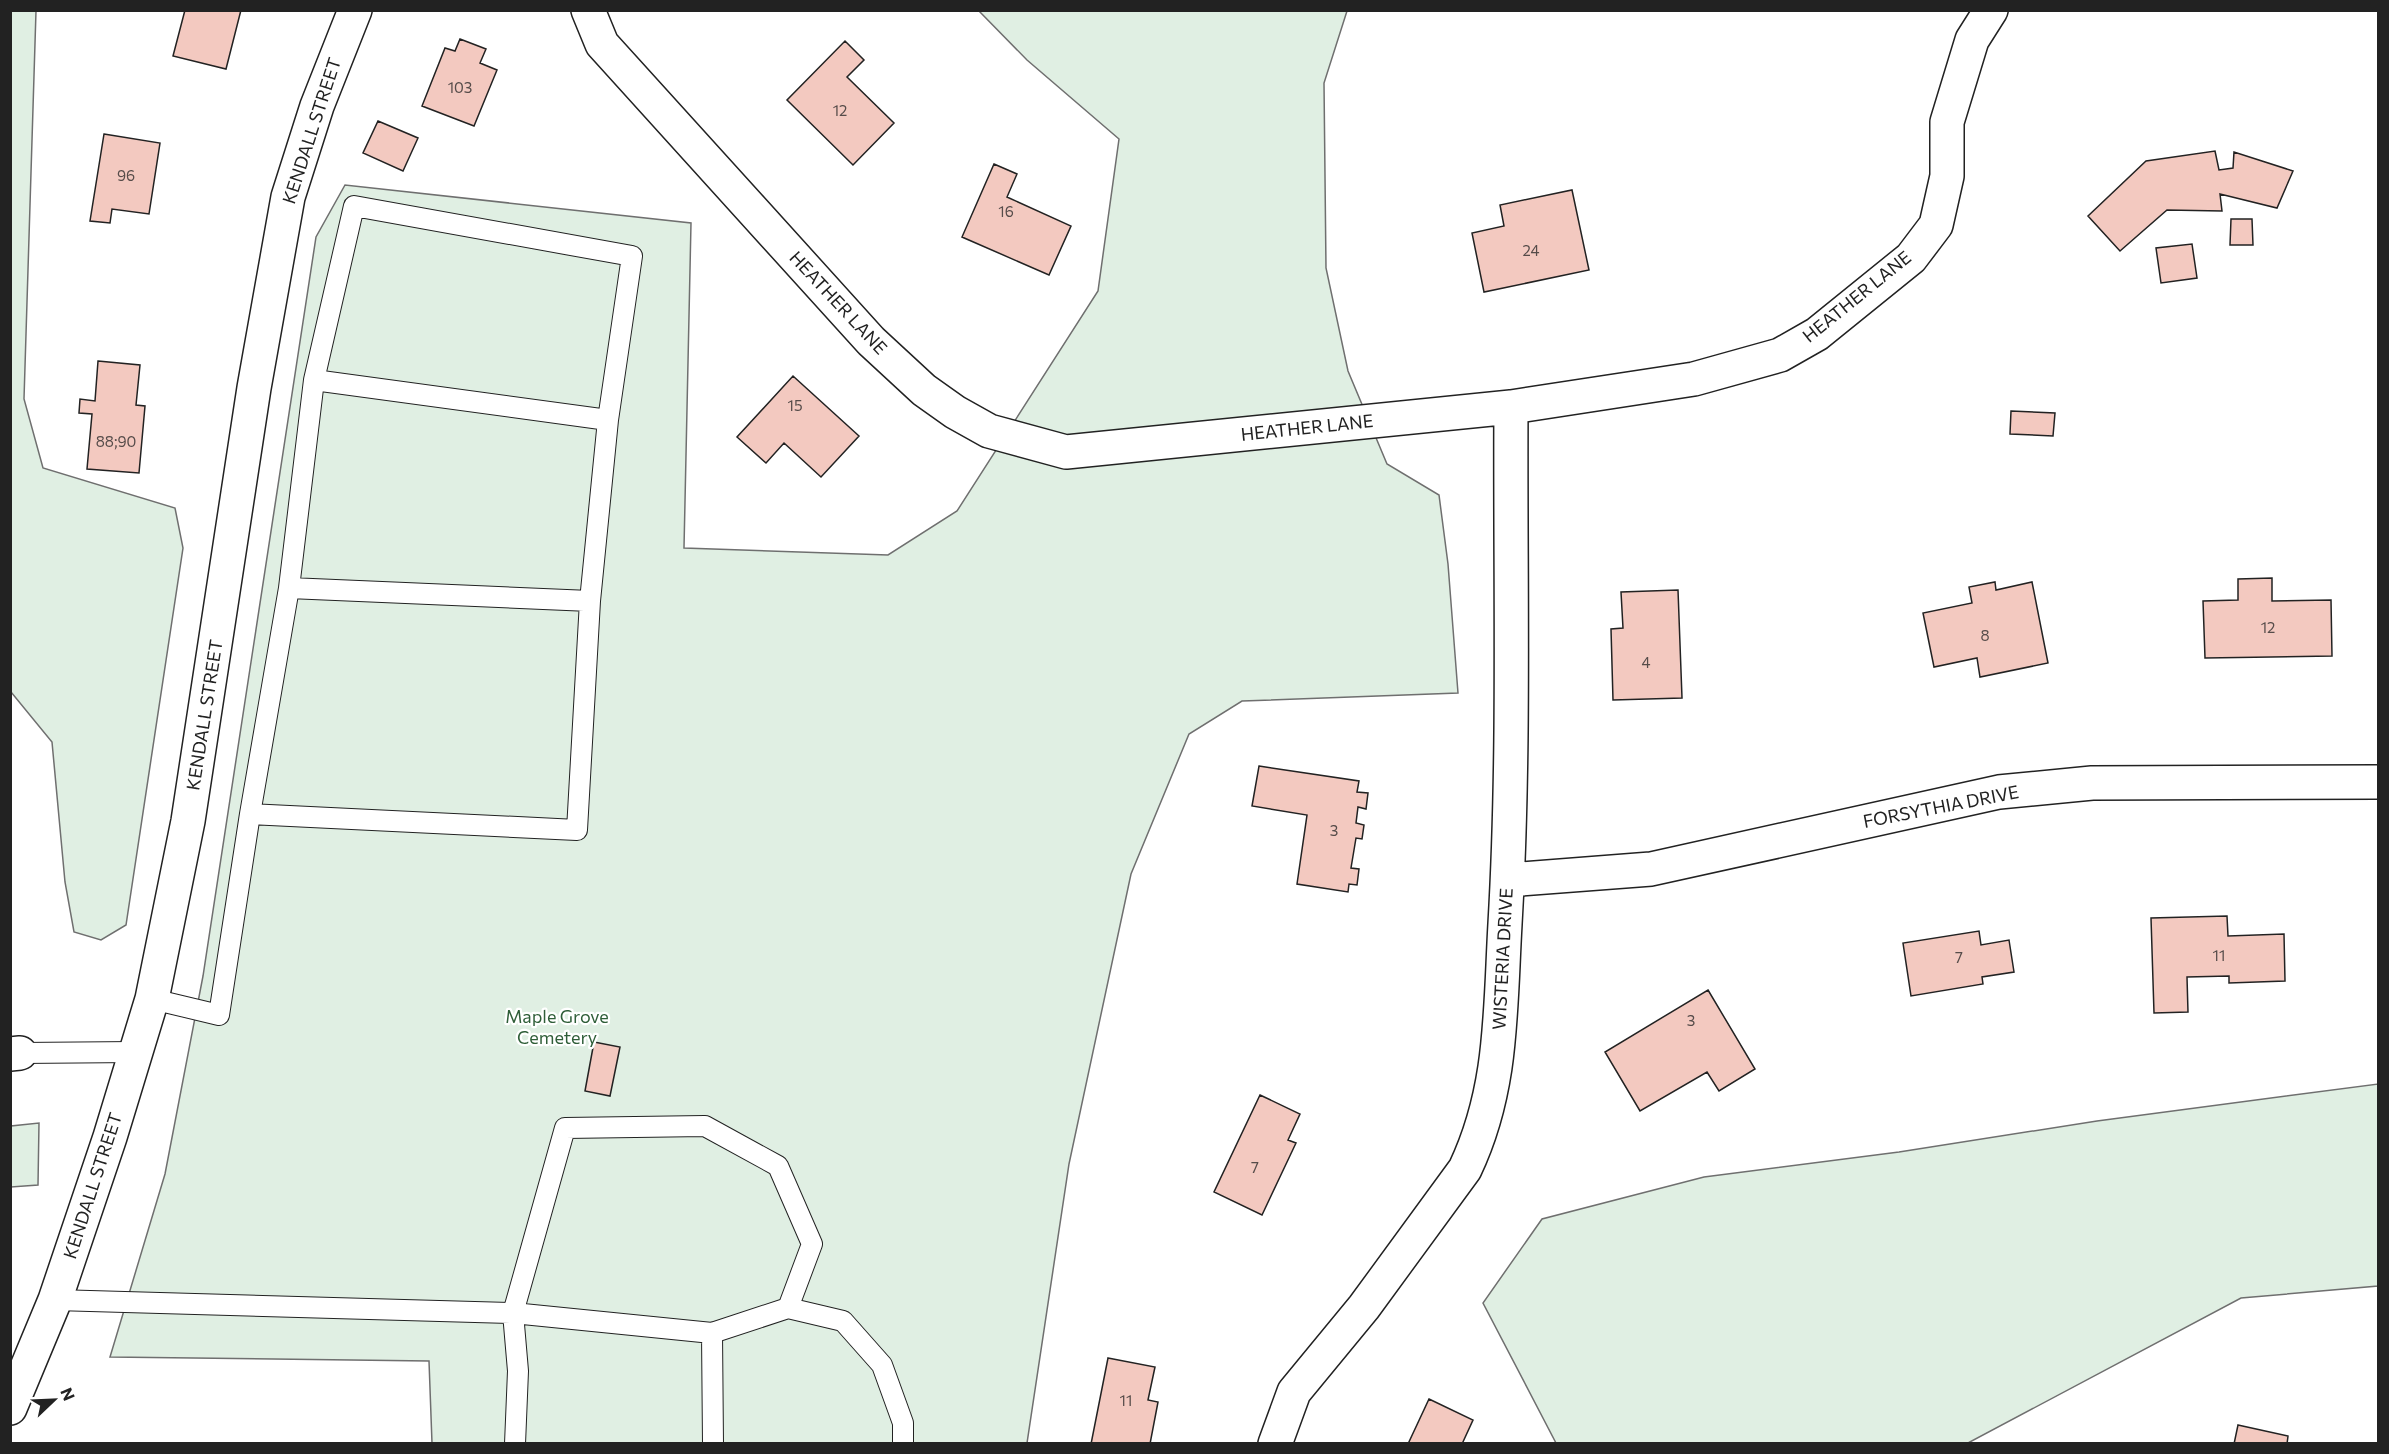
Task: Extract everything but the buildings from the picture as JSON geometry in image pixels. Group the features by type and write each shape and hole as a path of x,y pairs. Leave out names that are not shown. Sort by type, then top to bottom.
{"street":[{"name":"KENDALL STREET","path":"10,1408 55,1300 152,999 188,821 254,388 288,197 317,106 355,10"},
{"name":"HEATHER LANE","path":"588,10 602,44 871,341 924,390 955,412 989,430 1066,452 1511,407 1694,379 1780,354 1817,334 1911,258 1936,225 1947,176 1947,122 1972,40 1990,10"},
{"name":"WISTERIA DRIVE","path":"1275,1443 1294,1392 1371,1298 1465,1169 1489,1107 1498,1051 1508,880 1512,629 1511,407"},
{"name":"FORSYTHIA DRIVE","path":"1508,880 1651,869 1999,792 2092,783 2379,782"}],"lane":[{"path":"152,999 219,1015 250,814 289,588 314,380 354,207 632,256 608,420 590,601 577,830 250,814"},
{"path":"314,380 608,420"},
{"path":"289,588 590,601"},
{"path":"15,1054 136,1052"},
{"path":"515,1443 518,1371 513,1313 565,1128 705,1126 778,1166 812,1244 788,1308"},
{"path":"55,1300 513,1313 712,1333 788,1308 843,1321 882,1365 903,1423 903,1443"},
{"path":"712,1333 713,1443"}],"green space":[{"path":"10,11 36,11 24,399 43,468 175,508 183,548 126,925 101,940 74,932 65,882 52,742 11,692"},
{"name":"Maple Grove Cemetery","path":"979,11 1347,11 1324,83 1326,268 1348,371 1387,464 1439,495 1448,564 1458,693 1242,701 1189,734 1131,874 1069,1164 1027,1443 432,1443 429,1361 110,1357 165,1174 203,976 316,237 345,185 691,223 684,548 888,555 957,511 1098,291 1119,139 1027,60"},
{"path":"2378,1084 2378,1286 2241,1298 1968,1443 1556,1443 1483,1303 1542,1219 1704,1177 1899,1152 2097,1121"},
{"path":"39,1123 38,1185 11,1187 11,1126"}]}
